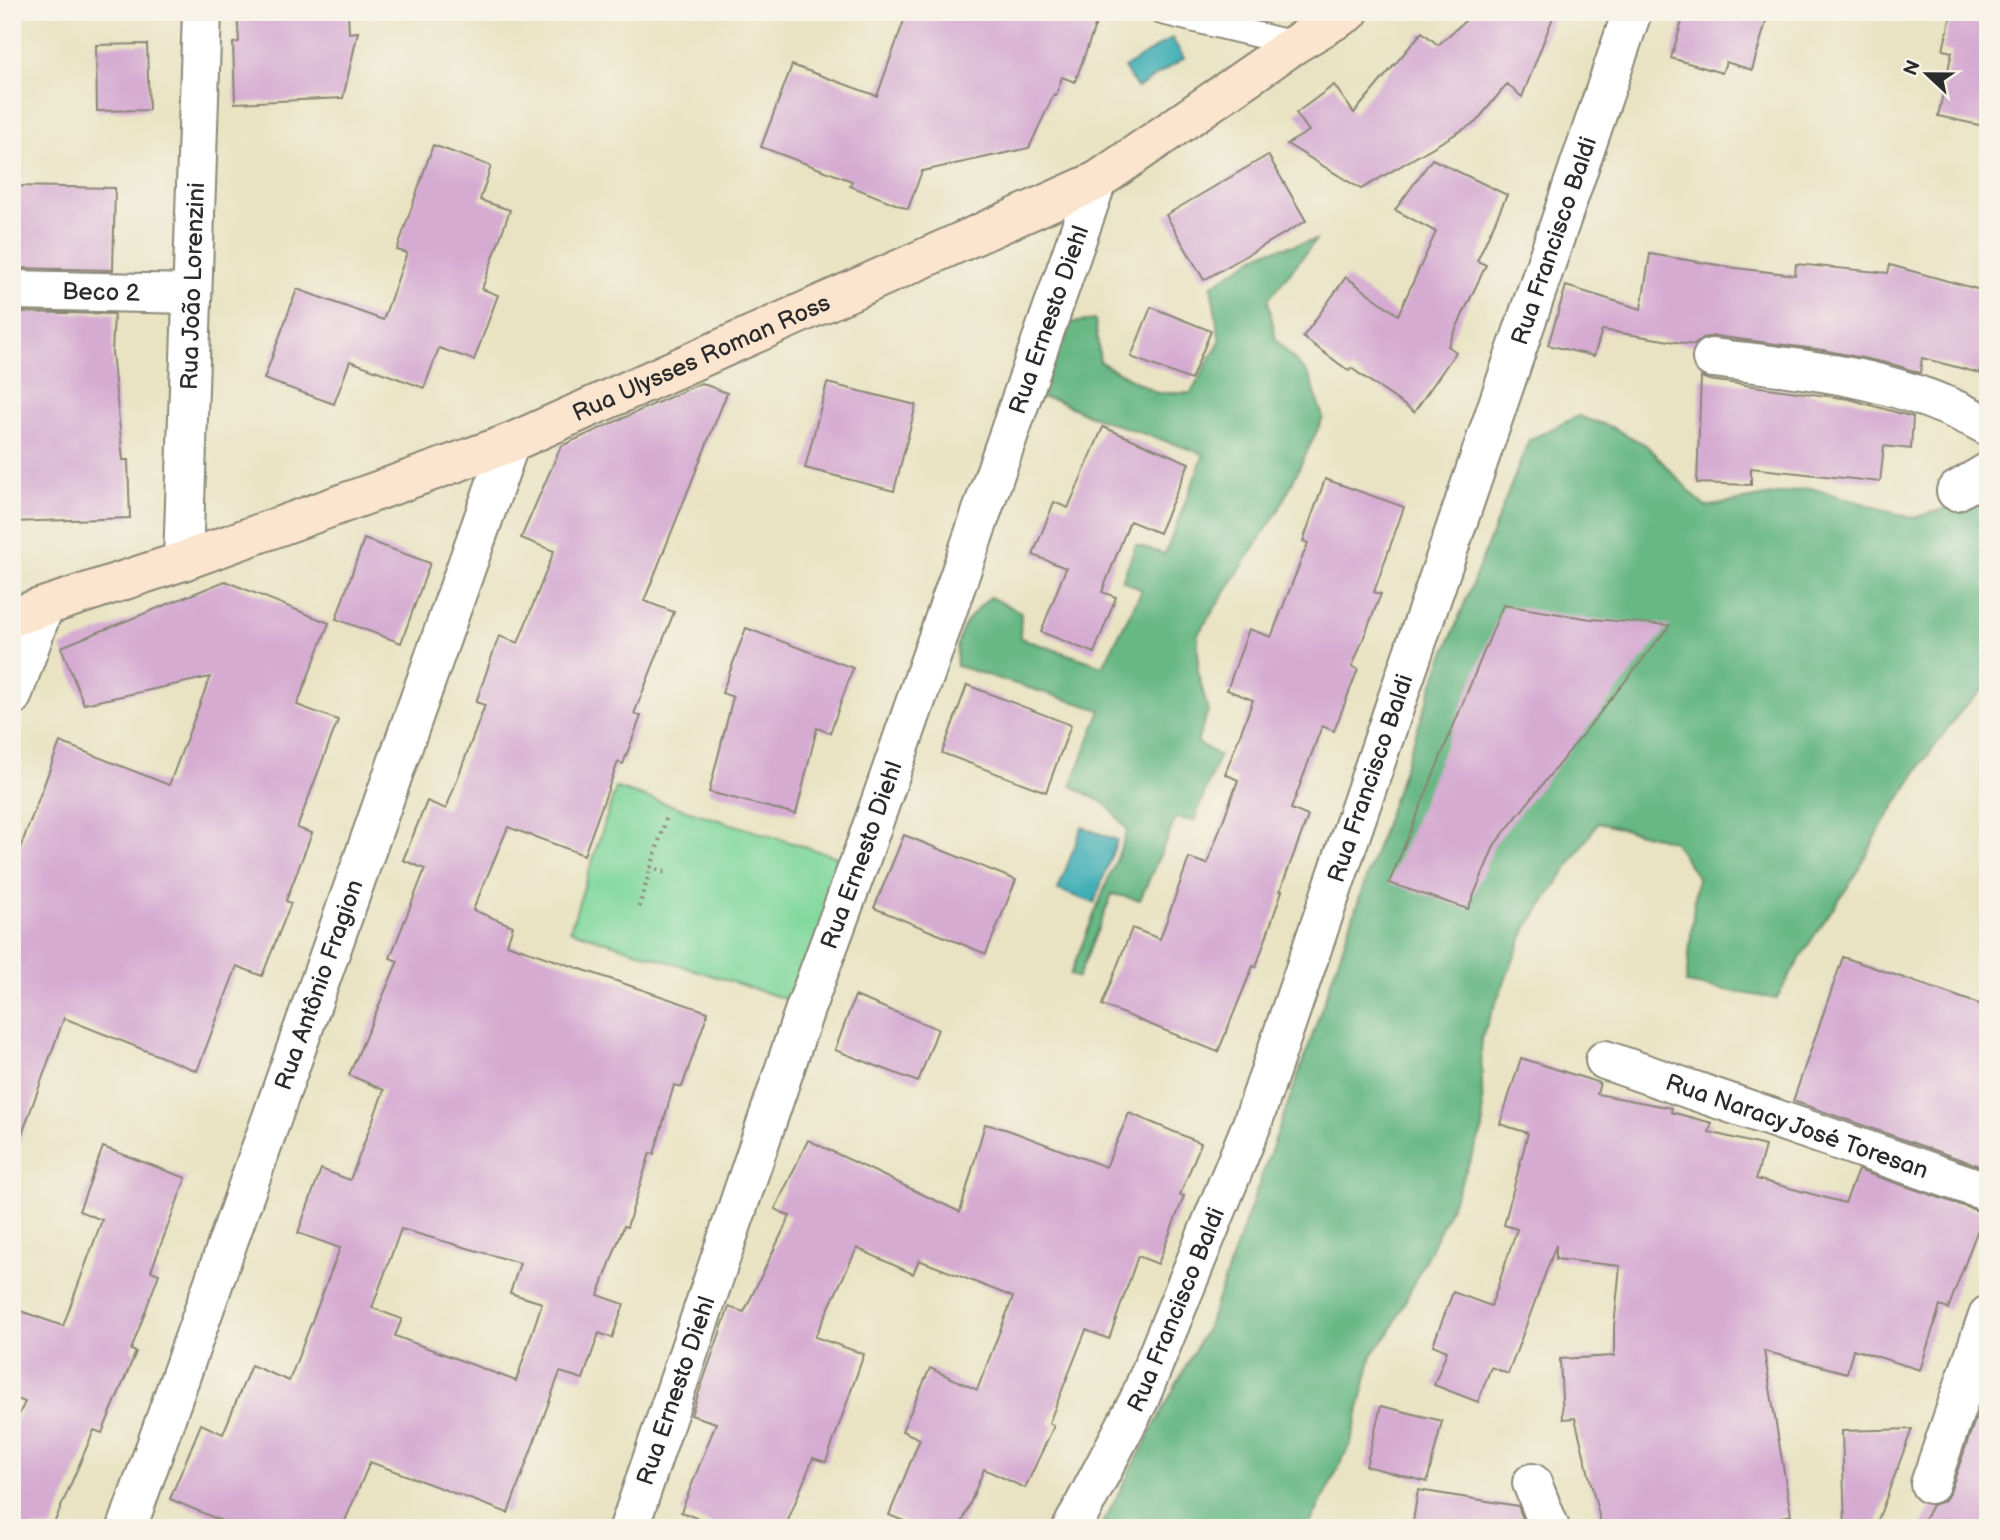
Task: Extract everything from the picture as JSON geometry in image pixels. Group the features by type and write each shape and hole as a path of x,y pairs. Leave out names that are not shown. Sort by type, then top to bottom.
{"street":[{"name":"Rua João Lorenzini","path":"183,561 202,12"},
{"name":"Rua Ulysses Roman Ross","path":"28,613 183,561 510,443 1097,181 1295,44 1349,12"},
{"name":"Rua Francisco Baldi","path":"1072,1528 1139,1400 1252,1124 1632,12"},
{"name":"Rua Ernesto Diehl","path":"629,1528 804,1009 864,848 1097,181"},
{"name":"Beco 2","path":"12,290 191,294"},
{"path":"1712,358 1843,374 1910,391 1988,426"},
{"name":"Rua Antônio Fragion","path":"127,1528 510,443"},
{"path":"12,696 28,613"},
{"name":"Rua Naracy José Toresan","path":"1605,1060 1988,1192"},
{"path":"1930,1484 1988,1315"},
{"path":"1532,1483 1550,1528"}],"lane":[{"path":"1162,12 1295,44"}],"path":[{"path":"639,907 666,819"},
{"path":"651,867 666,873"}],"green space":[{"path":"1316,240 1268,300 1276,340 1310,377 1323,418 1280,508 1198,634 1198,673 1208,711 1197,742 1219,756 1194,821 1176,818 1140,900 1112,894 1078,978 1070,975 1128,830 1106,804 1071,786 1101,710 957,666 960,635 969,619 990,597 1021,612 1020,638 1103,666 1142,590 1122,580 1136,545 1165,554 1204,454 1088,415 1056,400 1034,396 1059,324 1095,320 1100,362 1157,393 1191,393 1220,341 1211,286 1263,252"},
{"path":"1578,416 1609,426 1646,445 1705,507 1811,488 1912,518 1988,497 1988,685 1963,708 1921,765 1880,829 1857,873 1812,939 1776,999 1686,983 1697,877 1673,841 1598,823 1526,929 1481,1039 1483,1129 1450,1209 1390,1332 1372,1355 1351,1443 1308,1528 1100,1528 1209,1323 1310,1042 1435,678 1529,440"},
{"path":"616,788 844,859 798,1003 570,930"}],"water":[{"path":"1172,38 1184,58 1137,88 1124,68"},
{"path":"1082,827 1117,840 1094,903 1058,890"}],"building":[{"path":"237,12 348,12 349,33 358,32 343,98 235,103 233,43 239,42"},
{"path":"907,12 1100,12 1075,82 1062,77 1056,95 1054,94 1029,148 922,171 908,209 850,186 852,181 761,147 792,65 877,96"},
{"path":"1475,12 1555,12 1522,97 1507,84 1476,122 1361,189 1287,144 1309,131 1296,113 1334,85 1354,113 1422,32 1438,45"},
{"path":"1685,12 1769,12 1752,70 1726,62 1722,73 1671,58"},
{"path":"1952,12 1988,12 1988,127 1938,116 1952,52 1943,50"},
{"path":"147,44 149,110 97,111 96,45"},
{"path":"433,145 491,166 480,200 510,210 482,289 498,295 474,360 439,348 424,388 350,361 334,404 264,379 297,289 383,320 407,253 397,250"},
{"path":"1268,155 1306,221 1204,280 1166,215"},
{"path":"1432,159 1507,195 1477,261 1486,265 1448,346 1456,352 1414,412 1351,368 1349,371 1303,337 1346,277 1398,315 1436,232 1395,210"},
{"path":"12,186 115,188 113,270 12,268"},
{"path":"1650,254 1795,275 1796,264 1888,273 1890,265 1988,292 1988,341 1979,373 1922,358 1920,373 1892,364 1823,350 1715,336 1703,338 1694,345 1602,330 1594,356 1548,345 1566,286 1641,309"},
{"path":"1151,307 1211,331 1191,380 1131,357"},
{"path":"12,312 114,314 112,352 123,460 128,460 130,518 12,522"},
{"path":"1701,377 1849,399 1913,417 1911,449 1884,446 1880,482 1751,468 1751,485 1697,483"},
{"path":"701,383 727,393 644,601 674,612 634,714 641,716 623,764 618,762 584,855 508,827 473,910 513,926 507,944 708,1012 682,1087 674,1085 654,1154 650,1153 627,1227 624,1226 598,1295 624,1304 612,1338 599,1333 583,1379 560,1372 508,1513 370,1462 342,1528 238,1528 170,1499 201,1424 223,1434 251,1365 289,1381 340,1248 298,1233 321,1169 350,1180 384,1090 349,1075 398,961 390,958 425,869 403,860 427,801 446,809 485,705 476,702 499,636 518,643 554,551 521,538 561,446","holes":["401,1229 520,1263 510,1293 542,1303 516,1381 395,1336 402,1319 372,1308"]},
{"path":"827,383 916,405 894,491 805,468"},
{"path":"1103,427 1189,463 1159,533 1130,521 1102,592 1116,597 1094,653 1041,632 1066,568 1033,555 1054,502 1068,508"},
{"path":"1325,479 1404,507 1374,592 1381,594 1352,667 1358,669 1334,731 1322,726 1291,809 1308,816 1256,967 1253,966 1218,1052 1102,1005 1132,928 1160,939 1189,858 1207,864 1238,780 1225,774 1253,700 1227,690 1249,629 1271,637 1308,543 1303,541"},
{"path":"364,539 430,563 401,643 336,619"},
{"path":"225,581 329,623 297,705 338,720 297,828 312,833 286,901 291,903 262,976 237,966 197,1071 64,1018 17,1148 12,1147 12,870 60,742 169,785 210,677 84,704 61,647"},
{"path":"1503,605 1591,619 1670,625 1495,844 1468,909 1389,883"},
{"path":"746,628 853,668 830,733 817,728 796,814 709,792 733,697 722,693"},
{"path":"967,685 1071,725 1046,792 942,753"},
{"path":"904,835 1016,880 986,954 874,908"},
{"path":"1843,957 1988,1007 1988,1169 1793,1101"},
{"path":"855,996 938,1029 918,1082 835,1050"},
{"path":"1521,1058 1600,1083 1597,1094 1672,1108 1671,1112 1712,1123 1709,1132 1765,1146 1756,1179 1845,1203 1858,1170 1984,1213 1948,1309 1940,1306 1920,1370 1853,1349 1847,1373 1764,1351 1791,1515 1730,1528 1602,1528 1575,1418 1563,1419 1560,1359 1614,1356 1620,1266 1556,1259 1556,1245 1508,1374 1491,1367 1478,1402 1434,1385 1447,1351 1433,1345 1453,1292 1491,1306 1517,1229 1504,1225 1528,1133 1500,1124"},
{"path":"1129,1113 1201,1143 1180,1195 1184,1196 1158,1264 1138,1256 1109,1339 1086,1330 1049,1423 1054,1426 1025,1488 984,1469 960,1528 921,1528 889,1515 920,1439 902,1431 930,1368 977,1390 1013,1297 919,1260 913,1274 857,1248 815,1337 864,1354 826,1462 813,1458 785,1528 721,1528 681,1512 716,1423 691,1415 729,1307 744,1312 790,1216 775,1209 808,1140 960,1212 985,1124 1106,1167"},
{"path":"103,1147 186,1178 151,1271 159,1274 131,1350 136,1352 102,1433 94,1430 52,1528 12,1528 12,1429 25,1402 12,1397 12,1308 63,1326 102,1220 79,1211"},
{"path":"1988,1395 1988,1528 1920,1528 1932,1505 1944,1501 1950,1492 1975,1420"},
{"path":"1381,1406 1442,1421 1427,1482 1366,1466"},
{"path":"1912,1429 1875,1528 1845,1528 1842,1431"},
{"path":"1418,1490 1518,1506 1523,1519 1522,1528 1412,1528"}]}
